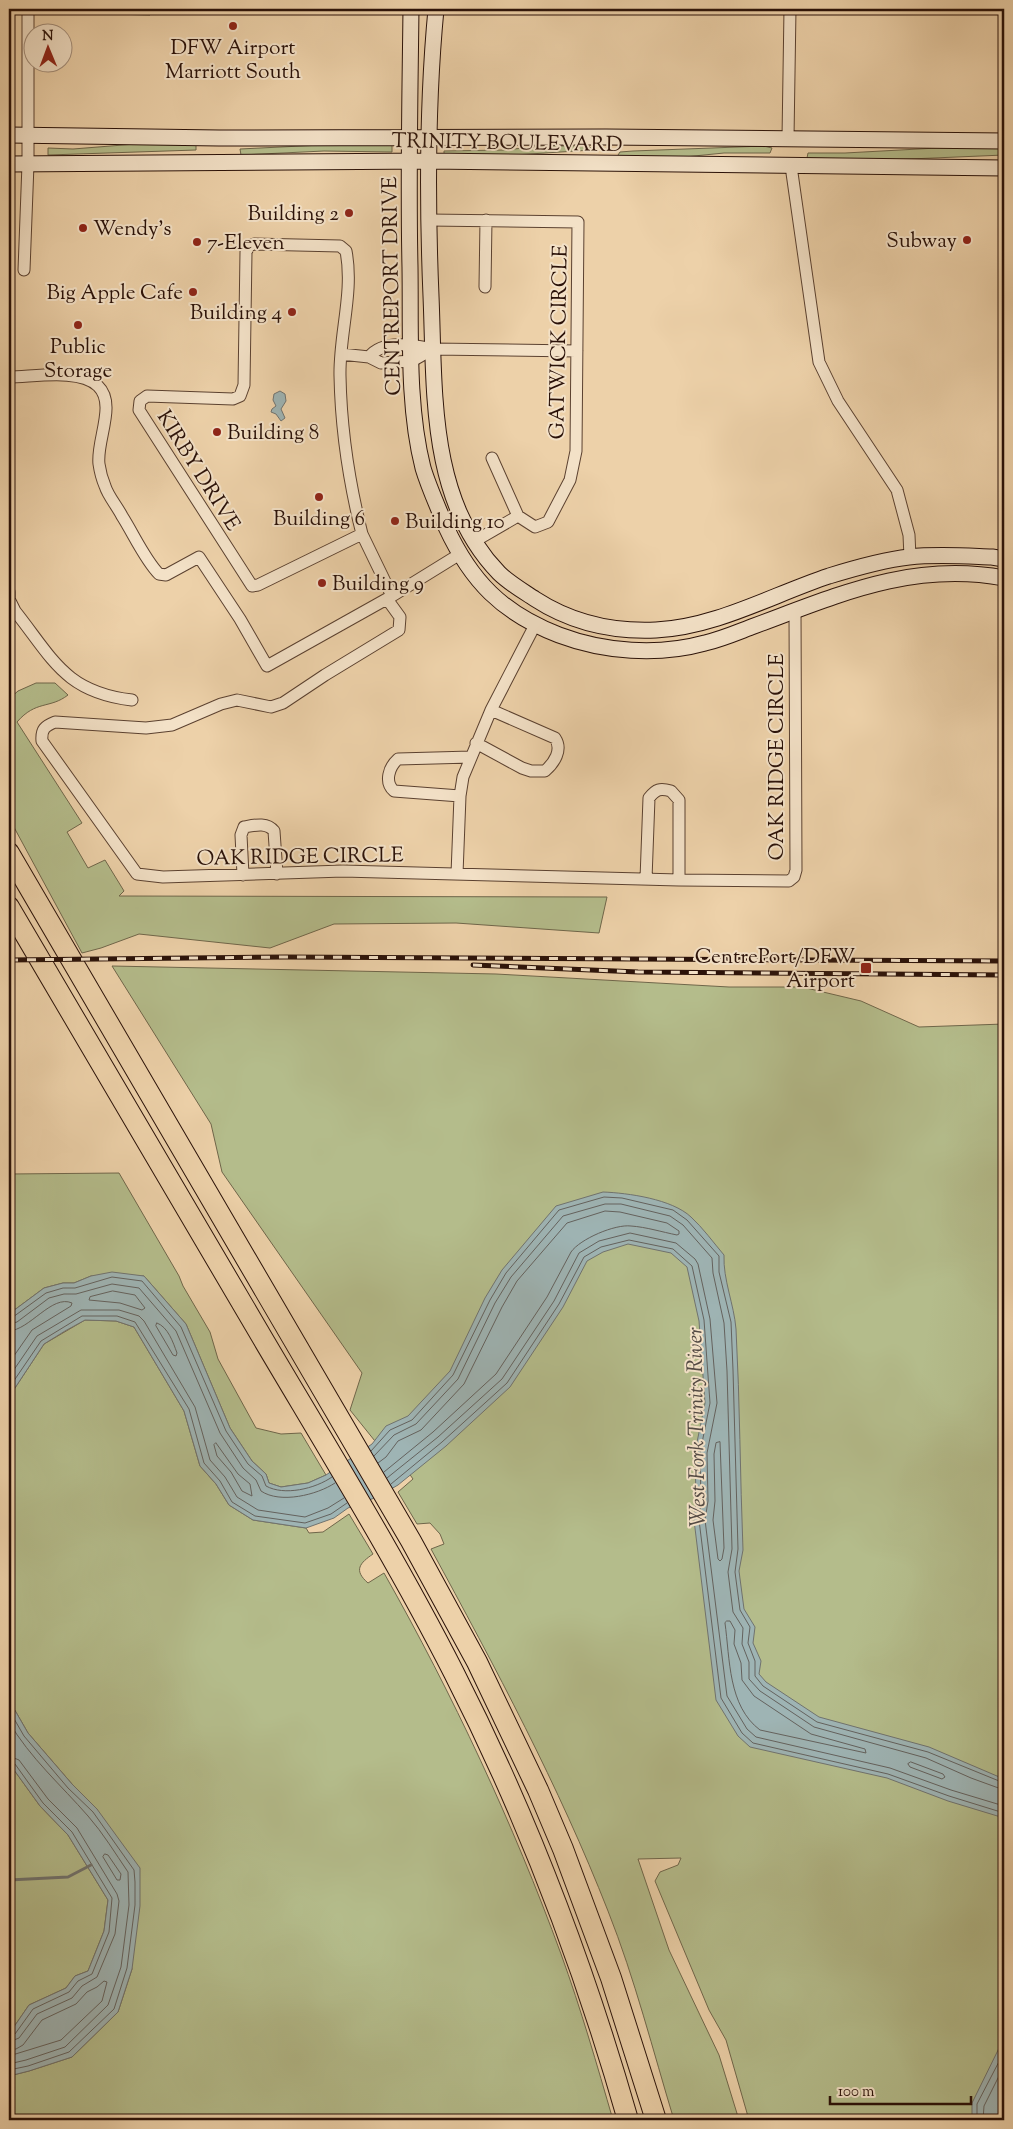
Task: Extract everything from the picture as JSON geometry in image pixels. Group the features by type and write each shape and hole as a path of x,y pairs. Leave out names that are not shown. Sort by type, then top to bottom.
{"highway":[{"path":"9,853 411,1542 477,1662 538,1790 566,1857 605,1960 656,2120"},
{"path":"9,906 389,1555 455,1674 514,1800 573,1947 611,2060 628,2120"}],"street":[{"path":"24,270 28,164 28,9"},
{"name":"CENTREPORT DRIVE","path":"411,9 409,162 412,361 417,432 423,466 438,507 460,554 468,568 507,608 535,625 581,643 635,651 705,644 865,586 910,576 951,574 1004,578"},
{"name":"CENTREPORT DRIVE","path":"436,9 429,137 428,220 434,398 443,463 451,491 475,541 487,560 501,575 546,606 579,621 598,627 618,630 658,630 700,623 870,564 910,557 992,556 1004,559"},
{"path":"790,9 788,138 819,362 838,401 896,490 909,535 910,576"},
{"name":"TRINITY BOULEVARD","path":"9,135 219,138 606,136 1004,141"},
{"path":"606,136 606,163"},
{"name":"TRINITY BOULEVARD","path":"9,164 429,162 1004,168"},
{"name":"GATWICK CIRCLE","path":"428,220 578,222 576,452 570,480 548,522 535,527 518,516"},
{"path":"485,287 486,220"},
{"name":"KIRBY DRIVE","path":"362,534 258,586 252,586 139,410 140,402 147,396 233,399 240,396 244,385 246,252 249,246 254,244 343,248 347,258 348,280 340,375 344,433 352,494 362,534 390,597"},
{"path":"369,357 379,350 395,345 412,344 433,349 577,351"},
{"path":"341,354 369,357 381,363 412,361 433,349"},
{"path":"9,377 62,375 82,377 98,386 104,393 106,407 99,447 99,463 105,487 159,574 166,574 199,557 240,619 267,666 390,597 460,554 475,541 518,516 492,458"},
{"path":"9,592 9,599 15,611 66,676 90,691 110,698 132,700"},
{"name":"OAK RIDGE CIRCLE","path":"390,597 400,617 399,630 283,703 271,707 237,700 221,704 172,725 146,728 55,722 45,726 41,733 42,741 137,874 163,877 343,871 789,881 794,877 796,870 794,611"},
{"path":"700,623 705,644"},
{"path":"457,874 460,796 463,777 491,710 535,625"},
{"path":"476,743 531,771 545,771 553,764 558,747 555,738 491,710"},
{"path":"460,796 394,791 389,780 390,771 398,759 471,757"},
{"path":"646,879 649,798 654,791 659,789 672,791 679,800 680,880"},
{"path":"243,875 241,835 244,827 257,825 268,826 274,831 277,874"}],"green space":[{"path":"35,9 150,9 150,15 35,12"},
{"path":"148,143 196,144 196,150 48,155 48,148 73,149"},
{"path":"322,145 392,145 392,152 324,151 241,155 240,149"},
{"path":"543,146 585,146 590,147 591,150 484,157 444,156 444,151 504,150"},
{"path":"764,146 772,148 770,153 724,153 674,158 620,157 618,155 620,152 633,151"},
{"path":"937,148 1004,148 1004,155 886,160 807,158 808,153"},
{"path":"36,683 55,683 68,695 55,702 30,710 17,722 82,823 67,832 88,868 105,860 124,891 119,896 607,897 599,933 456,923 334,924 270,948 139,934 82,953 9,818 9,699 18,691"},
{"path":"112,966 496,974 729,987 802,987 861,1001 919,1027 1004,1024 1004,2120 749,2120 726,2040 709,2010 655,1881 660,1872 678,1865 681,1858 638,1859 669,1950 719,2055 739,2120 674,2120 635,1989 608,1911 569,1818 525,1727 431,1549 444,1544 440,1534 430,1523 417,1524 398,1492 413,1479 406,1469 391,1461 350,1410 362,1373 222,1172 211,1124"},
{"path":"119,1173 210,1332 218,1359 256,1428 281,1434 301,1433 326,1475 308,1483 281,1487 269,1483 266,1474 252,1461 230,1428 186,1324 144,1276 91,1276 74,1283 63,1283 44,1288 9,1314 9,1174"},
{"path":"85,1320 116,1321 134,1327 184,1411 200,1466 216,1484 229,1505 253,1520 306,1528 309,1533 323,1532 349,1514 373,1554 360,1567 363,1578 368,1583 384,1573 458,1713 523,1856 561,1954 582,2016 613,2120 9,2120 9,2076 72,2057 118,2012 132,1969 97,1809 72,1784 28,1733 9,1700 9,1397 44,1344"},
{"path":"9,1763 40,1806 68,1835 108,1900 104,1931 88,1971 75,1976 66,1988 29,2005 9,2034"}],"water":[{"path":"280,391 285,394 286,401 281,409 285,418 281,421 276,414 271,412 276,406 273,400 274,394"},
{"path":"603,1192 649,1198 683,1211 700,1226 724,1255 725,1274 736,1329 743,1550 739,1571 744,1609 755,1627 753,1643 761,1661 759,1674 766,1682 819,1717 929,1747 1004,1779 1004,1818 948,1801 887,1778 750,1747 738,1736 716,1700 694,1520 696,1501 695,1452 705,1403 699,1321 687,1267 671,1253 628,1244 603,1252 587,1261 563,1307 510,1387 446,1446 398,1485 377,1497 348,1508 334,1518 306,1528 253,1520 229,1505 216,1484 200,1466 184,1411 134,1327 116,1321 85,1320 65,1331 44,1344 9,1397 9,1314 44,1288 63,1283 74,1283 91,1276 112,1272 144,1276 186,1324 230,1428 252,1461 266,1474 269,1483 281,1487 308,1483 326,1475 372,1444 386,1426 408,1416 450,1371 485,1298 502,1270 556,1206"},
{"path":"9,1700 28,1733 72,1784 97,1809 140,1868 140,1906 132,1969 118,2012 72,2057 9,2076 9,2034 29,2005 66,1988 75,1976 88,1971 104,1931 108,1900 68,1835 40,1806 9,1763"},
{"path":"1004,2038 1004,2120 972,2120 972,2103"}],"waterway":[{"path":"9,1880 68,1877 91,1865"}],"railway":[{"path":"9,960 286,957 1004,961"},
{"path":"473,965 638,972 1004,975"}],"place":[{"name":"DFW Airport Marriott South","path":"233,26"},
{"name":"Building 2","path":"349,213"},
{"name":"Wendy's","path":"83,228"},
{"name":"Subway","path":"967,240"},
{"name":"7-Eleven","path":"197,242"},
{"name":"Big Apple Cafe","path":"193,292"},
{"name":"Building 4","path":"292,312"},
{"name":"Public Storage","path":"78,325"},
{"name":"Building 8","path":"217,432"},
{"name":"Building 6","path":"319,497"},
{"name":"Building 10","path":"395,521"},
{"name":"Building 9","path":"322,583"},
{"name":"CentrePort/DFW Airport","path":"866,968"}],"water label":[{"name":"West Fork Trinity River","path":"695,1427"}]}
